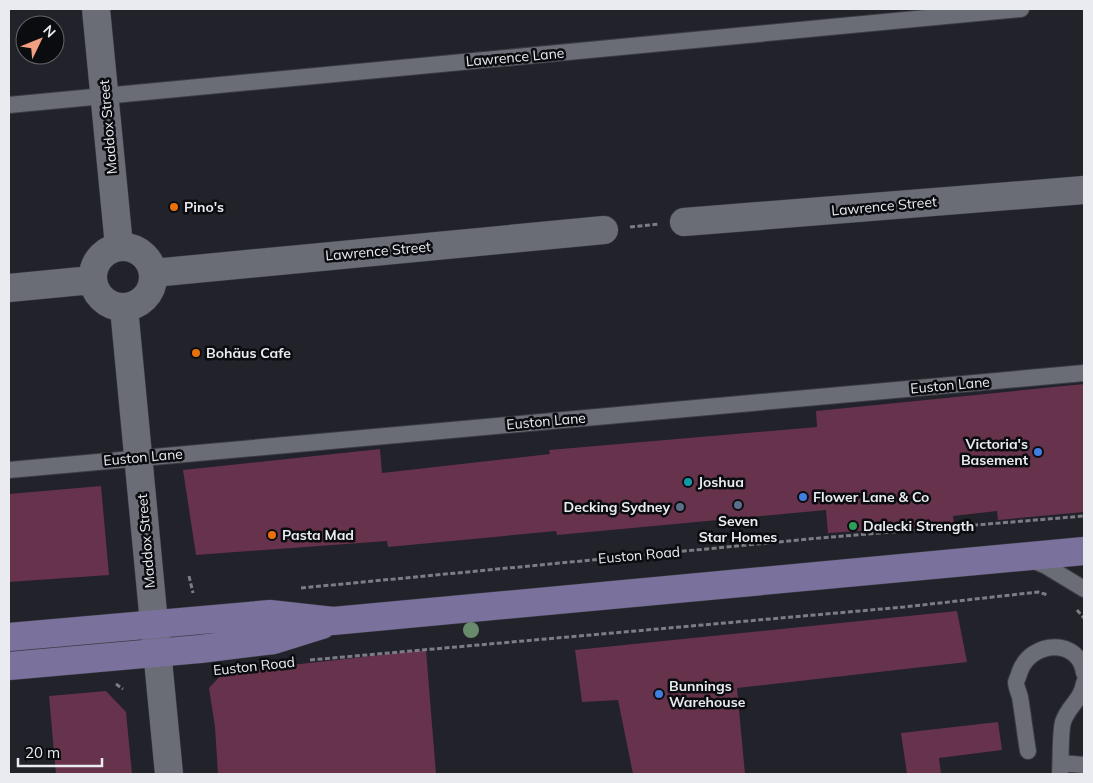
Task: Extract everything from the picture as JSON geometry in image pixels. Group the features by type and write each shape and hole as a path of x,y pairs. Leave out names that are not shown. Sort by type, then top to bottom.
{"main road":[{"name":"Euston Road","path":"9,637 270,614 333,621 1074,552"},
{"name":"Euston Road","path":"9,666 274,640 333,621"}],"street":[{"name":"Maddox Street","path":"96,9 119,246"},
{"name":"Lawrence Street","path":"684,222 1084,190"},
{"name":"Lawrence Street","path":"153,273 604,230"},
{"path":"119,246 137,250 145,256 153,273 153,282 146,297 139,303 124,308 114,306 99,296 94,289 92,280 92,270 96,261 102,254 119,246"},
{"path":"9,288 92,280"},
{"name":"Maddox Street","path":"124,308 169,774"}],"lane":[{"name":"Lawrence Lane","path":"9,105 1021,9"},
{"name":"Euston Lane","path":"9,470 1084,373"},
{"path":"1021,556 1046,566 1084,589"},
{"path":"1028,751 1016,682 1023,664 1032,654 1047,647 1061,648 1074,654 1083,664 1084,673"},
{"path":"1084,683 1082,694 1071,707 1063,722 1061,768 1084,765"}],"path":[{"path":"604,230 684,222"},
{"name":"Euston Road","path":"294,588 810,539 1084,516"},
{"path":"189,576 194,598"},
{"name":"Euston Road","path":"302,661 904,607 1038,592 1053,596"},
{"path":"1072,606 1084,618"}],"building":[{"path":"1084,384 1084,512 998,520 997,511 953,516 954,524 828,533 826,510 557,535 556,531 388,547 387,541 196,555 183,470 380,449 382,473 550,454 549,450 817,427 816,411"},
{"path":"101,486 109,575 9,582 9,494"},
{"name":"Bunnings Warehouse","path":"957,611 967,662 737,688 745,774 633,774 618,700 582,702 575,650"},
{"path":"426,650 436,774 218,774 215,727 209,688 221,675 256,673 255,669"},
{"path":"106,691 126,712 132,774 56,774 49,696"},
{"path":"998,722 1002,750 939,758 941,774 907,774 901,733"}],"place":[{"name":"Pino's","path":"174,207"},
{"name":"Bohäus Cafe","path":"196,353"},
{"name":"Victoria's Basement","path":"1038,452"},
{"name":"Joshua","path":"688,482"},
{"name":"Flower Lane & Co","path":"803,497"},
{"name":"Seven Star Homes","path":"738,505"},
{"name":"Decking Sydney","path":"680,507"},
{"name":"Dalecki Strength","path":"853,526"},
{"name":"Pasta Mad","path":"272,535"},
{"name":"Bunnings Warehouse","path":"659,694"}]}
